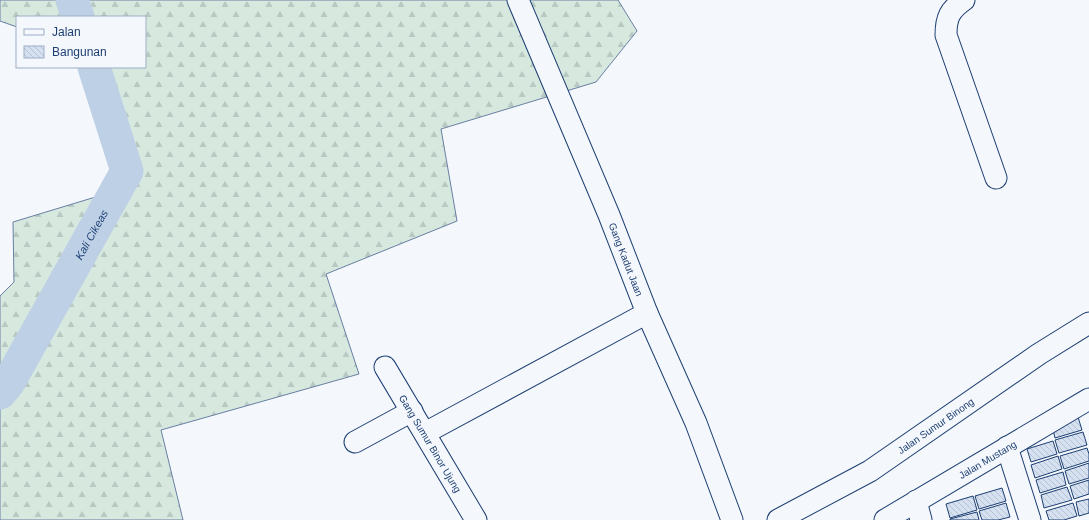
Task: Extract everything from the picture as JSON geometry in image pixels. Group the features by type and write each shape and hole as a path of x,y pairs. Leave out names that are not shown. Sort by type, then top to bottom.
{"street":[{"name":"Gang Kadut Jaan","path":"518,0 609,215 647,313 696,423 732,520"},
{"path":"964,0 956,6 949,15 946,22 946,35 996,178"},
{"path":"425,433 647,313"},
{"name":"Jalan Sumur Binong","path":"778,520 870,471 1039,354 1089,323"},
{"name":"Gang Sumur Binor Ujung","path":"385,367 476,520"},
{"name":"Jalan Mustang","path":"885,520 919,511 1007,446 1089,398"},
{"path":"355,442 412,411"},
{"path":"1007,446 1030,520"}],"green space":[{"path":"0,0 618,0 637,31 596,82 441,129 457,221 326,274 359,374 161,430 183,520 0,520 0,296 14,282 13,222 135,185 105,68 146,68 146,16 16,16 16,27 0,21"}],"building":[{"path":"1078,417 1082,430 1055,438 1052,425"},
{"path":"1083,432 1087,445 1059,453 1055,440"},
{"path":"1053,441 1057,454 1031,462 1027,449"},
{"path":"1087,448 1089,461 1064,469 1060,456"},
{"path":"1058,456 1062,469 1035,478 1031,465"},
{"path":"1089,463 1089,478 1069,484 1065,471"},
{"path":"1063,472 1066,485 1040,493 1036,480"},
{"path":"1089,480 1089,494 1074,499 1070,486"},
{"path":"1067,487 1072,500 1044,508 1041,495"},
{"path":"1002,488 1006,501 979,509 975,496"},
{"path":"973,496 977,510 950,518 946,504"},
{"path":"1089,499 1089,513 1079,516 1076,502"},
{"path":"1006,503 1010,517 998,520 982,520 979,511"},
{"path":"1073,503 1077,516 1064,520 1049,520 1046,511"},
{"path":"977,512 979,520 950,520 950,519"}],"waterway":[{"name":"Kali Cikeas","path":"72,0 78,16"},
{"name":"Kali Cikeas","path":"0,393 9,382 127,171 94,68"}]}
